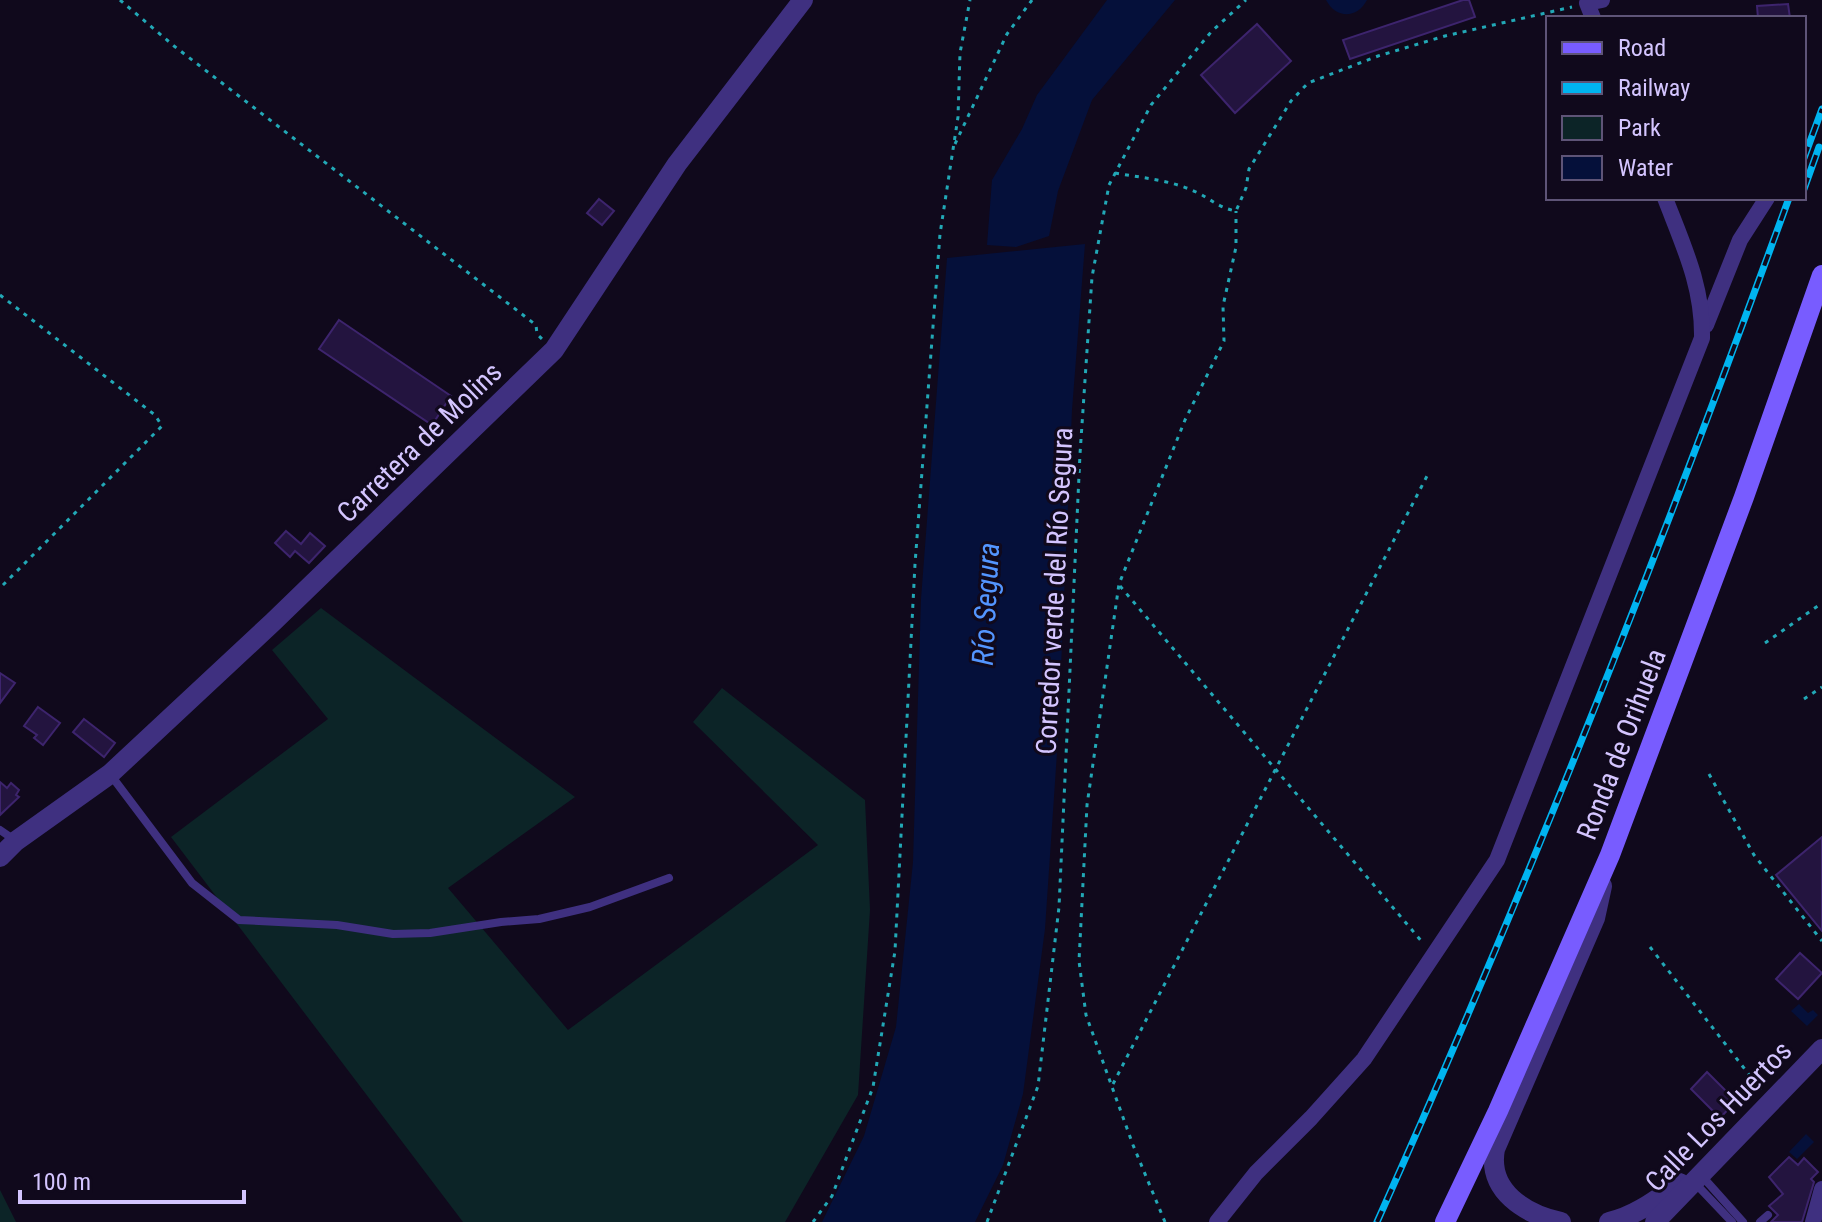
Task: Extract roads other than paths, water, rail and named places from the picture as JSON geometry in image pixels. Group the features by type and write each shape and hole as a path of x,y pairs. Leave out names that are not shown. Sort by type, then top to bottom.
{"main road":[{"name":"Ronda de Orihuela","path":"1445,1222 1498,1111 1610,855 1744,497 1822,275"}],"street":[{"name":"Carretera de Molins","path":"0,857 8,836 110,774 554,350 677,164 803,0"},
{"path":"1666,200 1694,272 1703,309 1702,338"},
{"path":"1217,1222 1256,1173 1364,1059 1497,860 1740,240 1766,200"},
{"path":"1561,1222 1523,1207 1503,1192 1496,1180 1493,1158 1595,918 1610,855"},
{"name":"Calle Los Huertos","path":"1655,1222 1822,1049"},
{"path":"1609,1222 1644,1208 1722,1152"},
{"path":"1813,1222 1822,1189"}],"lane":[{"path":"110,774 192,883 239,920 337,925 393,934 430,933 539,919 590,907 669,878"},
{"path":"1697,1178 1732,1222"},
{"path":"1697,1178 1743,1222"},
{"path":"1760,1222 1768,1215"}],"water":[{"path":"1107,0 1175,0 1092,100 1058,191 1049,236 1016,247 987,245 992,180 1022,129 1037,95"},
{"path":"1326,0 1367,0 1358,11 1346,14 1335,11"},
{"name":"Río Segura","path":"1085,244 1072,410 1058,738 1045,929 1023,1094 1003,1165 975,1222 822,1222 864,1136 896,1027 913,862 921,599 947,258"},
{"path":"1799,1004 1808,1013 1813,1010 1818,1015 1807,1026 1791,1011"},
{"path":"1806,1134 1814,1142 1797,1159 1789,1152"}],"railway":[{"path":"1806,153 1822,109"},
{"path":"1806,183 1819,147"},
{"path":"1377,1222 1487,969 1592,714 1693,457 1788,200"}]}
